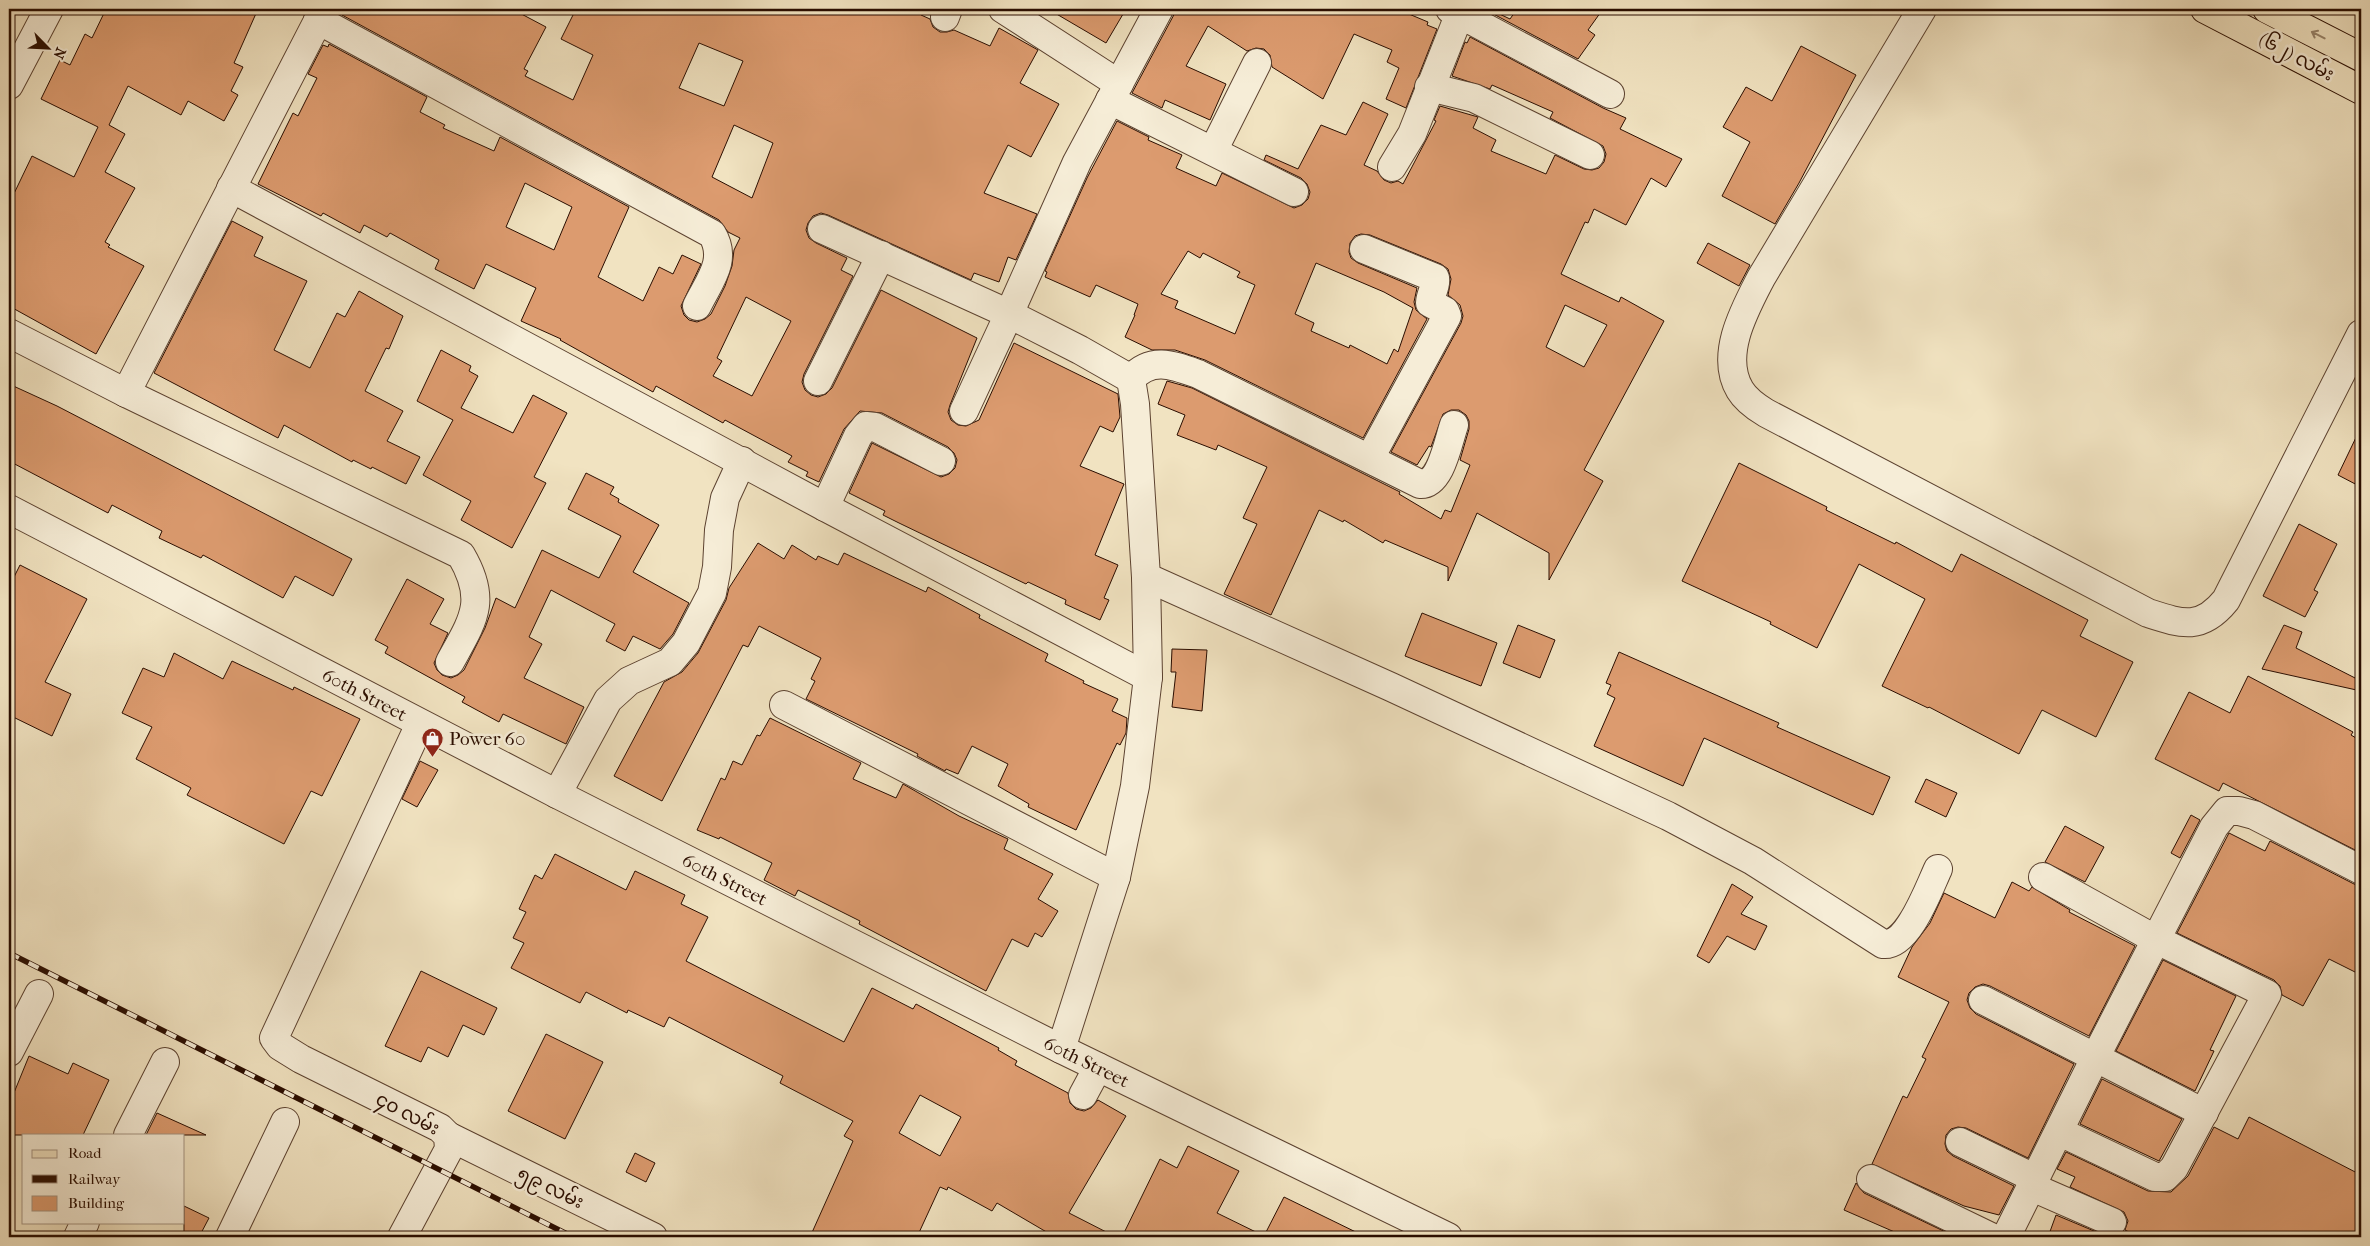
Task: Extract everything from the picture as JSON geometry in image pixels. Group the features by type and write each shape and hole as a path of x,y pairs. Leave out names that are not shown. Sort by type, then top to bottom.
{"main road":[{"name":"(၆၂) လမ်း","path":"2206,9 2361,90"},
{"name":"(၆၂) လမ်း","path":"2267,9 2361,57"}],"street":[{"path":"9,86 49,9"},
{"path":"1003,9 1114,92 1213,151 1294,192"},
{"path":"964,411 1077,162 1159,9"},
{"path":"1922,9 1761,278 1746,309 1737,333 1732,360 1740,390 1751,403 1766,414 2148,613 2190,623 2205,620 2216,613 2226,600 2361,334"},
{"path":"1392,167 1412,134 1455,11 1610,94"},
{"path":"126,393 321,15 712,234 717,243 719,262 698,306"},
{"path":"1213,151 1257,63"},
{"path":"1429,87 1474,98 1503,110 1590,155"},
{"path":"231,188 825,507 1148,676"},
{"path":"822,228 1009,314 1080,350 1131,379"},
{"path":"1364,249 1435,278 1436,284 1431,294 1430,302 1445,311 1447,316 1370,458"},
{"path":"818,381 881,255"},
{"path":"9,334 461,556 473,582 476,608 473,620 450,662"},
{"path":"1131,379 1140,369 1148,365 1179,367 1198,374 1420,484 1426,484 1436,477 1454,425"},
{"path":"1061,1049 1116,877 1136,786 1148,676 1146,577 1135,404 1131,379"},
{"path":"825,507 858,436 866,426 875,427 941,461"},
{"path":"556,794 608,700 629,681 670,662 686,643 712,594 717,567 719,530 725,498 742,461"},
{"name":"60th Street","path":"9,509 556,794 1061,1049 1448,1237"},
{"path":"1146,577 1391,687 1668,816 1753,861 1883,944 1889,945 1901,937 1914,920 1938,869"},
{"path":"784,705 1116,877"},
{"name":"၄၀ လမ်း","path":"402,1237 449,1149 448,1136 440,1128 287,1051 276,1042 275,1033 420,724"},
{"path":"2006,1237 2155,939 2214,827 2227,811 2239,810 2254,815 2361,870"},
{"path":"2043,877 2155,939 2267,994 2174,1168 2165,1178 2155,1178 2060,1132"},
{"path":"9,1052 39,994"},
{"path":"1983,1000 2204,1113"},
{"path":"128,1134 164,1062"},
{"path":"1083,1095 1098,1066"},
{"path":"230,1237 285,1122"},
{"name":"၅၉ လမ်း","path":"448,1136 653,1237"},
{"path":"1960,1142 2034,1183 2112,1222"},
{"path":"1871,1179 1991,1237"},
{"path":"78,1237 84,1224"}],"building":[{"path":"106,9 258,9 234,63 243,67 231,91 238,95 224,121 188,101 181,115 128,86 109,125 125,134 105,172 135,188 105,242 110,245 108,247 144,266 96,354 9,306 9,204 32,156 74,177 98,127 41,99 60,60 70,65 85,34 92,38"},
{"path":"345,9 512,9 546,27 524,69 528,71 525,76 573,100 593,55 561,39 576,9 924,9 921,15 930,19 933,27 940,32 954,30 990,46 999,28 1038,50 1020,83 1059,104 1031,157 1008,145 984,193 1037,214 1016,260 1008,257 999,282 974,273 971,280 828,215 821,213 813,216 806,230 809,238 847,258 841,270 853,276 804,374 802,382 805,390 811,395 818,397 826,394 832,388 881,290 977,338 948,412 951,420 958,425 966,426 979,420 1014,343 1118,394 1120,417 1113,432 1100,426 1080,466 1124,484 1095,555 1118,565 1104,598 1109,600 1100,620 1065,604 1066,600 1028,582 1026,584 883,515 885,511 849,493 872,443 941,477 949,474 955,468 957,460 954,453 948,447 882,413 860,411 844,429 819,482 806,476 808,472 788,462 792,456 725,420 723,423 656,386 653,392 561,339 521,321 536,288 486,264 474,289 435,269 439,260 390,233 387,237 364,225 360,233 323,213 321,216 258,184 293,113 298,116 317,78 308,74 323,45 328,47 329,44 427,97 420,112 445,125 443,128 494,151 500,137 629,207 598,277 643,301 659,267 673,274 682,255 701,264 681,306 684,315 689,320 697,322 711,314 725,286 732,266 734,250 740,238 728,232 719,220 342,15","holes":["699,43 743,61 724,106 679,88","734,125 773,143 752,198 712,177","525,183 572,207 554,250 506,227","746,297 791,321 752,396 713,376 722,361 717,358"]},
{"path":"1048,9 1126,9 1106,43"},
{"path":"1177,9 1397,9 1428,22 1427,25 1437,29 1406,108 1386,99 1399,68 1387,62 1392,50 1354,34 1323,99 1272,67 1270,55 1264,49 1256,48 1247,51 1208,26 1186,66 1226,84 1210,120 1165,100 1162,108 1132,93"},
{"path":"1484,9 1489,9 1510,19 1517,9 1603,9 1588,30 1595,35 1578,59"},
{"path":"1470,37 1603,108 1626,118 1620,129 1682,159 1666,187 1651,178 1626,225 1594,209 1588,223 1585,222 1561,274 1619,302 1621,297 1664,321 1584,470 1603,481 1549,580 1549,553 1477,513 1448,581 1448,567 1385,540 1383,543 1344,520 1343,522 1319,510 1271,615 1224,594 1257,524 1243,518 1267,467 1218,445 1216,450 1177,435 1185,415 1158,404 1167,381 1192,388 1400,492 1399,494 1441,519 1445,510 1451,512 1470,465 1460,460 1469,429 1469,421 1466,415 1459,410 1451,410 1443,414 1431,447 1429,446 1417,465 1391,452 1461,323 1463,316 1460,305 1448,295 1451,279 1448,269 1441,264 1370,235 1361,234 1355,236 1350,243 1349,252 1351,258 1358,263 1417,288 1414,302 1416,310 1427,319 1363,438 1205,360 1175,350 1152,350 1125,337 1138,304 1096,285 1090,297 1045,277 1047,272 1045,271 1087,178 1117,121 1149,137 1148,140 1182,155 1176,168 1216,186 1222,173 1294,208 1302,205 1308,199 1310,192 1307,184 1301,178 1264,160 1266,155 1298,169 1321,125 1346,135 1363,102 1388,114 1364,165 1377,171 1384,180 1391,183 1398,181 1403,184 1436,121 1434,120 1440,106 1478,117 1473,128 1496,140 1491,151 1546,174 1555,155 1584,169 1592,170 1599,168 1604,162 1606,154 1603,146 1550,118 1553,112 1492,85 1490,89 1452,76 1465,42 1467,43","holes":["1188,251 1200,258 1203,253 1240,272 1237,277 1255,285 1235,334 1175,308 1178,301 1161,294","1316,263 1384,292 1413,308 1398,352 1394,349 1387,364 1350,345 1349,348 1311,331 1314,323 1295,314","1565,305 1607,325 1584,367 1546,347"]},
{"path":"1801,46 1856,75 1799,183 1775,224 1722,196 1750,142 1723,127 1746,87 1772,101"},
{"path":"232,221 263,237 254,256 307,281 274,350 310,368 337,313 345,317 359,291 403,316 389,349 386,348 365,391 403,411 387,441 420,457 406,484 372,467 371,469 353,460 352,462 284,425 278,438 154,373"},
{"path":"1708,243 1750,265 1739,286 1697,263"},
{"path":"441,350 471,366 469,371 478,376 461,408 513,433 533,395 567,413 534,477 546,483 512,548 461,520 471,501 423,475 453,420 417,401"},
{"path":"9,384 57,406 352,559 333,596 295,576 283,598 203,555 201,558 159,538 162,531 112,505 108,513 9,461"},
{"path":"2361,427 2361,487 2338,475"},
{"path":"1739,463 1827,507 1826,510 1895,544 1896,542 1952,572 1961,554 2088,620 2080,636 2133,662 2096,737 2042,710 2019,754 1929,707 1882,686 1925,599 1859,564 1817,648 1770,624 1771,622 1682,581"},
{"path":"586,473 614,487 610,494 619,499 618,502 659,525 633,572 689,603 673,634 660,649 633,636 625,651 606,641 615,624 551,590 529,637 542,644 524,678 584,707 566,744 503,714 499,722 462,702 465,697 385,653 388,647 375,640 407,579 444,599 430,624 448,633 434,663 442,675 451,678 464,670 485,628 496,598 515,608 542,550 599,578 621,536 568,509"},
{"path":"2299,524 2337,544 2314,590 2318,592 2305,617 2263,596"},
{"path":"758,543 784,559 792,545 816,560 818,556 838,565 844,553 926,592 928,587 980,615 979,618 1048,654 1045,661 1084,681 1083,683 1118,699 1112,711 1127,718 1126,733 1120,745 1117,743 1076,830 1028,807 1029,804 998,786 1008,764 972,746 958,774 946,769 945,771 917,756 918,754 806,699 815,681 811,679 821,658 759,626 748,647 743,645 662,801 614,776 664,682 682,672 698,653 726,600 729,588"},
{"path":"20,565 87,599 45,682 71,694 52,736 9,715 9,587"},
{"path":"1422,613 1497,643 1481,686 1405,656"},
{"path":"1518,625 1555,640 1540,678 1503,663"},
{"path":"2284,625 2302,632 2296,648 2361,681 2361,691 2262,669"},
{"path":"1172,649 1207,650 1202,711 1172,707 1176,672 1171,672"},
{"path":"1619,652 1779,723 1777,727 1890,777 1873,815 1704,738 1683,786 1594,746 1615,698 1607,694 1611,685 1606,683"},
{"path":"174,653 223,679 232,661 293,690 294,687 360,719 322,796 311,791 284,844 187,795 191,788 136,759 152,727 122,713 143,668 164,677"},
{"path":"2248,676 2353,732 2351,735 2361,741 2361,853 2223,783 2219,791 2155,759 2189,692 2230,713"},
{"path":"770,718 861,763 853,779 896,798 903,784 959,816 1008,839 1004,849 1053,874 1038,899 1058,911 1042,937 1035,933 1028,947 1012,939 986,991 859,924 860,921 798,890 795,896 764,880 772,863 720,837 719,839 697,830 721,778 725,780 733,761 742,765 757,735 760,736"},
{"path":"420,761 438,770 417,807 402,799"},
{"path":"1926,779 1957,793 1946,817 1915,802"},
{"path":"2191,815 2200,820 2180,858 2171,853"},
{"path":"2065,826 2104,847 2085,882 2045,862"},
{"path":"2229,833 2265,851 2270,841 2361,886 2361,975 2329,959 2303,1006 2282,995 2280,986 2274,980 2177,933"},
{"path":"555,854 626,890 635,871 685,895 681,904 708,917 686,961 844,1042 872,988 913,1009 916,1004 999,1048 998,1050 1017,1061 1015,1065 1068,1093 1070,1103 1076,1109 1084,1111 1091,1108 1098,1100 1126,1116 1069,1213 1116,1237 1055,1237 997,1203 992,1211 948,1187 947,1190 940,1187 917,1237 810,1237 853,1141 844,1136 853,1121 780,1083 783,1076 669,1017 664,1027 628,1010 627,1013 586,992 580,1003 511,968 524,943 513,938 526,912 519,909 535,875 542,879","holes":["920,1095 961,1117 940,1156 899,1133"]},
{"path":"2012,882 2029,891 2032,887 2070,910 2069,912 2135,946 2089,1036 1990,986 1983,984 1975,987 1969,993 1967,1000 1970,1008 1976,1014 2074,1064 2028,1158 1966,1128 1958,1127 1951,1129 1946,1135 1945,1144 1947,1151 1953,1156 2014,1186 1999,1215 1964,1206 1872,1164 1903,1096 1907,1098 1926,1059 1922,1057 1949,1002 1898,977 1912,947 1930,923 1944,893 1995,918"},
{"path":"1732,884 1753,897 1741,914 1767,926 1755,950 1727,936 1709,963 1697,956"},
{"path":"2163,960 2236,996 2210,1050 2214,1051 2195,1091 2116,1051"},
{"path":"421,971 497,1008 484,1035 463,1025 448,1057 428,1047 421,1062 385,1046"},
{"path":"546,1034 603,1062 565,1139 508,1111"},
{"path":"29,1056 68,1074 73,1063 109,1080 83,1134 9,1135 9,1105"},
{"path":"2102,1079 2182,1119 2159,1161 2080,1124"},
{"path":"157,1113 206,1135 185,1134 146,1134"},
{"path":"2249,1117 2361,1175 2361,1237 2139,1237 2125,1230 2128,1221 2124,1212 2070,1187 2075,1177 2057,1169 2066,1152 2148,1191 2171,1192 2188,1176 2214,1127 2238,1139"},
{"path":"1188,1146 1239,1171 1217,1213 1264,1236 1284,1197 1366,1237 1122,1237 1160,1159 1177,1168"},
{"path":"635,1153 655,1163 646,1182 626,1172"},
{"path":"1856,1183 1864,1193 1956,1237 1906,1237 1844,1210"},
{"path":"185,1206 209,1218 199,1237 184,1237"},
{"path":"2056,1215 2106,1236 2107,1237 2048,1237"}],"railway":[{"path":"9,953 573,1237"}],"place":[{"name":"Power 60","path":"433,757"}]}
